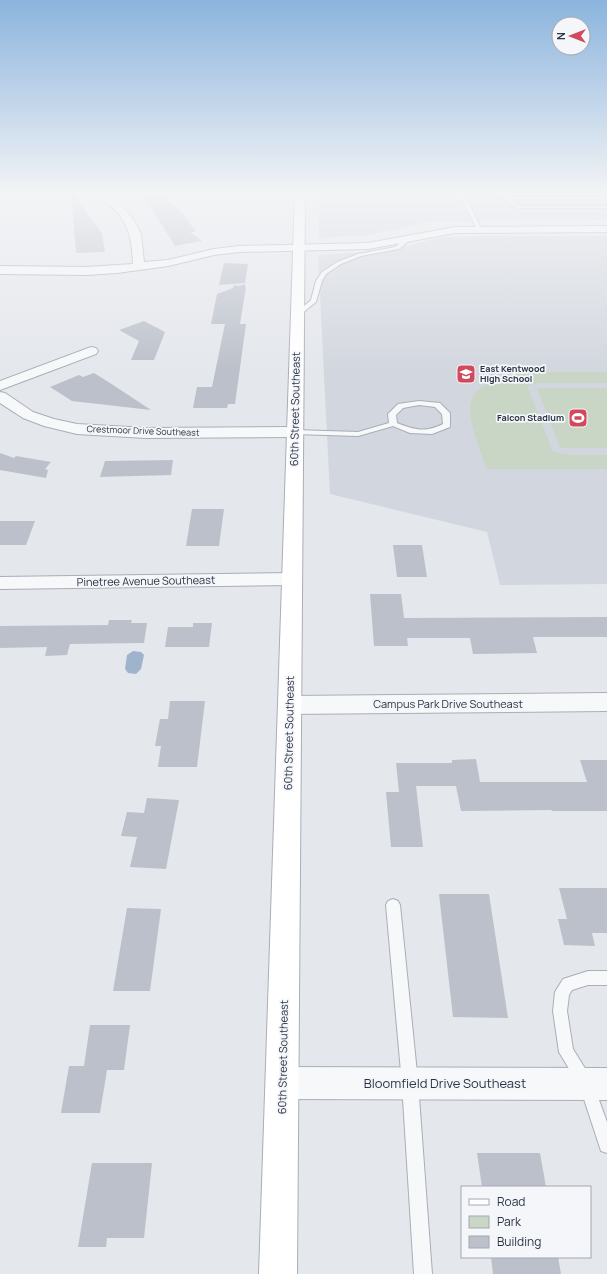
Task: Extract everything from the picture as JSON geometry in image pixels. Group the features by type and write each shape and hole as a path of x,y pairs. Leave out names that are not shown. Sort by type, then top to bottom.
{"main road":[{"name":"60th Street Southeast","path":"278,1274 283,1083 294,432 299,251"}],"street":[{"path":"138,251 139,267"},
{"path":"0,270 87,271 139,267 225,251"},
{"path":"0,386 90,351"},
{"name":"Crestmoor Drive Southeast","path":"0,396 28,415 50,423 77,429 146,433 294,432"},
{"name":"Pinetree Avenue Southeast","path":"0,583 292,579"},
{"name":"Campus Park Drive Southeast","path":"290,705 607,702"},
{"name":"Bloomfield Drive Southeast","path":"283,1083 596,1084"}],"lane":[{"path":"298,314 314,301 319,281 324,273 339,263 360,255 379,251"},
{"path":"294,432 358,434 393,424 410,431 432,432 447,425 446,413 437,405 419,403 401,406 392,414 393,424"},
{"path":"394,906 410,1083 423,1274"},
{"path":"607,978 588,978 568,984 562,992 560,1012 566,1052 596,1084 607,1144"}],"shaded area":[{"name":"East Kentwood High School","path":"372,251 607,251 607,584 500,585 487,532 330,494 318,255"}],"green space":[{"path":"531,372 607,372 607,383 540,383 527,385 553,452 570,455 607,455 607,469 486,469 470,416 472,399 484,386 493,381 513,375"},
{"name":"Falcon Stadium","path":"537,388 607,388 607,448 560,448"}],"water":[{"path":"133,651 141,652 144,655 141,669 136,674 128,673 125,669 127,655"}],"building":[{"path":"76,251 105,252 76,253"},
{"path":"224,263 248,264 245,283 219,285"},
{"path":"245,284 246,287 240,324 246,324 235,404 228,404 227,408 193,408 197,387 212,387 225,324 211,324 217,294 233,288 234,285 239,286"},
{"path":"144,321 165,332 154,360 131,360 139,341 119,330"},
{"path":"94,373 151,410 72,401 50,387 79,375 83,377"},
{"path":"0,453 14,458 16,456 51,462 45,469 48,470 46,478 0,470"},
{"path":"173,460 171,475 100,477 105,461"},
{"path":"192,509 224,509 219,546 186,546"},
{"path":"0,521 35,521 26,545 0,545"},
{"path":"393,545 422,545 427,577 397,577"},
{"path":"370,594 401,594 404,618 607,617 607,637 533,637 537,653 473,654 470,638 407,638 408,646 374,646"},
{"path":"109,620 132,620 131,623 147,623 144,643 70,644 67,655 45,656 47,647 0,648 0,626 108,625"},
{"path":"193,623 212,623 209,647 165,647 168,627 193,627"},
{"path":"170,701 205,701 197,767 158,767 161,746 155,746 160,719 168,719"},
{"path":"476,759 480,782 587,782 580,760 607,760 607,811 461,811 456,786 416,786 423,847 391,847 386,792 399,792 396,763 452,763 452,760"},
{"path":"147,798 179,800 166,869 130,867 137,837 121,836 127,812 144,813"},
{"path":"559,888 607,888 607,933 592,933 595,946 564,945 558,919 567,919"},
{"path":"439,894 489,894 508,1018 453,1017"},
{"path":"127,908 161,909 150,991 113,991"},
{"path":"90,1025 130,1025 124,1070 107,1070 100,1113 61,1113 69,1066 84,1066"},
{"path":"477,1153 540,1153 546,1186 482,1186"},
{"path":"92,1163 152,1163 144,1238 107,1238 106,1247 78,1247"},
{"path":"491,1258 558,1258 561,1274 493,1274"}],"place":[{"name":"East Kentwood High School","path":"466,374"},
{"name":"Falcon Stadium","path":"578,418"}]}
